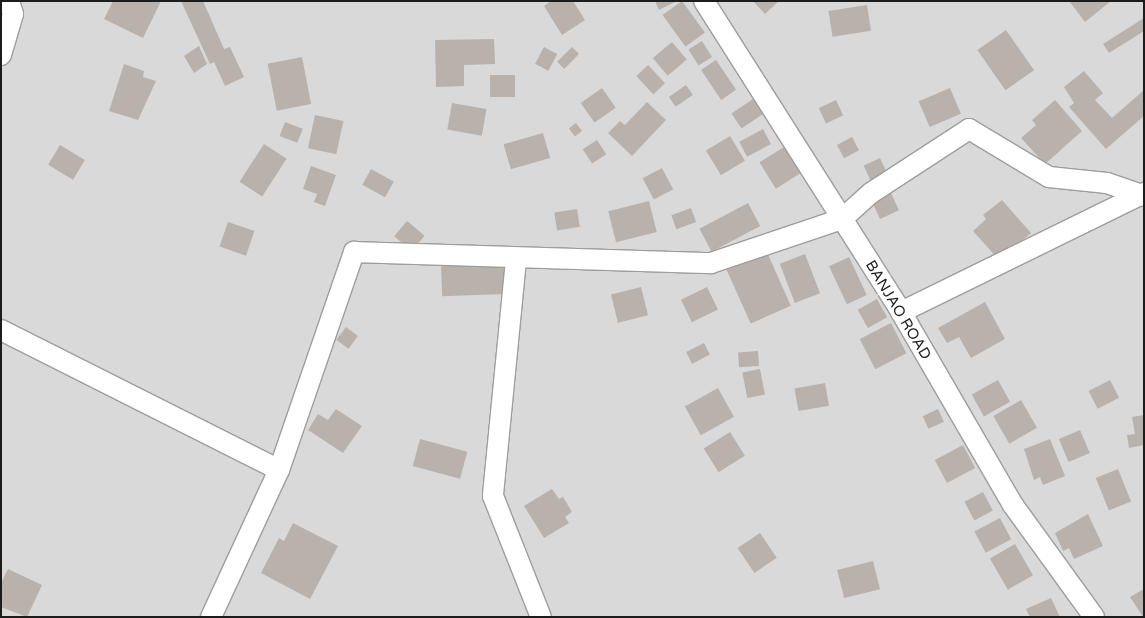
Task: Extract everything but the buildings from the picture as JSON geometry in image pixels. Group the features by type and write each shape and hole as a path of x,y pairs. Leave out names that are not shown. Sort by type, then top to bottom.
{"street":[{"path":"1,56 13,14 9,1"},
{"name":"BANJAO ROAD","path":"704,1 901,312 1013,505 1094,617"},
{"path":"211,617 279,470 354,252 516,260 711,263 842,219 871,193 969,129 1049,177 1106,183 1143,195"},
{"path":"901,312 1143,195"},
{"path":"516,260 493,496 541,617"},
{"path":"4,336 279,470"}],"shaded area":[{"path":"1,1 1144,1 1144,617 1,617"}]}
